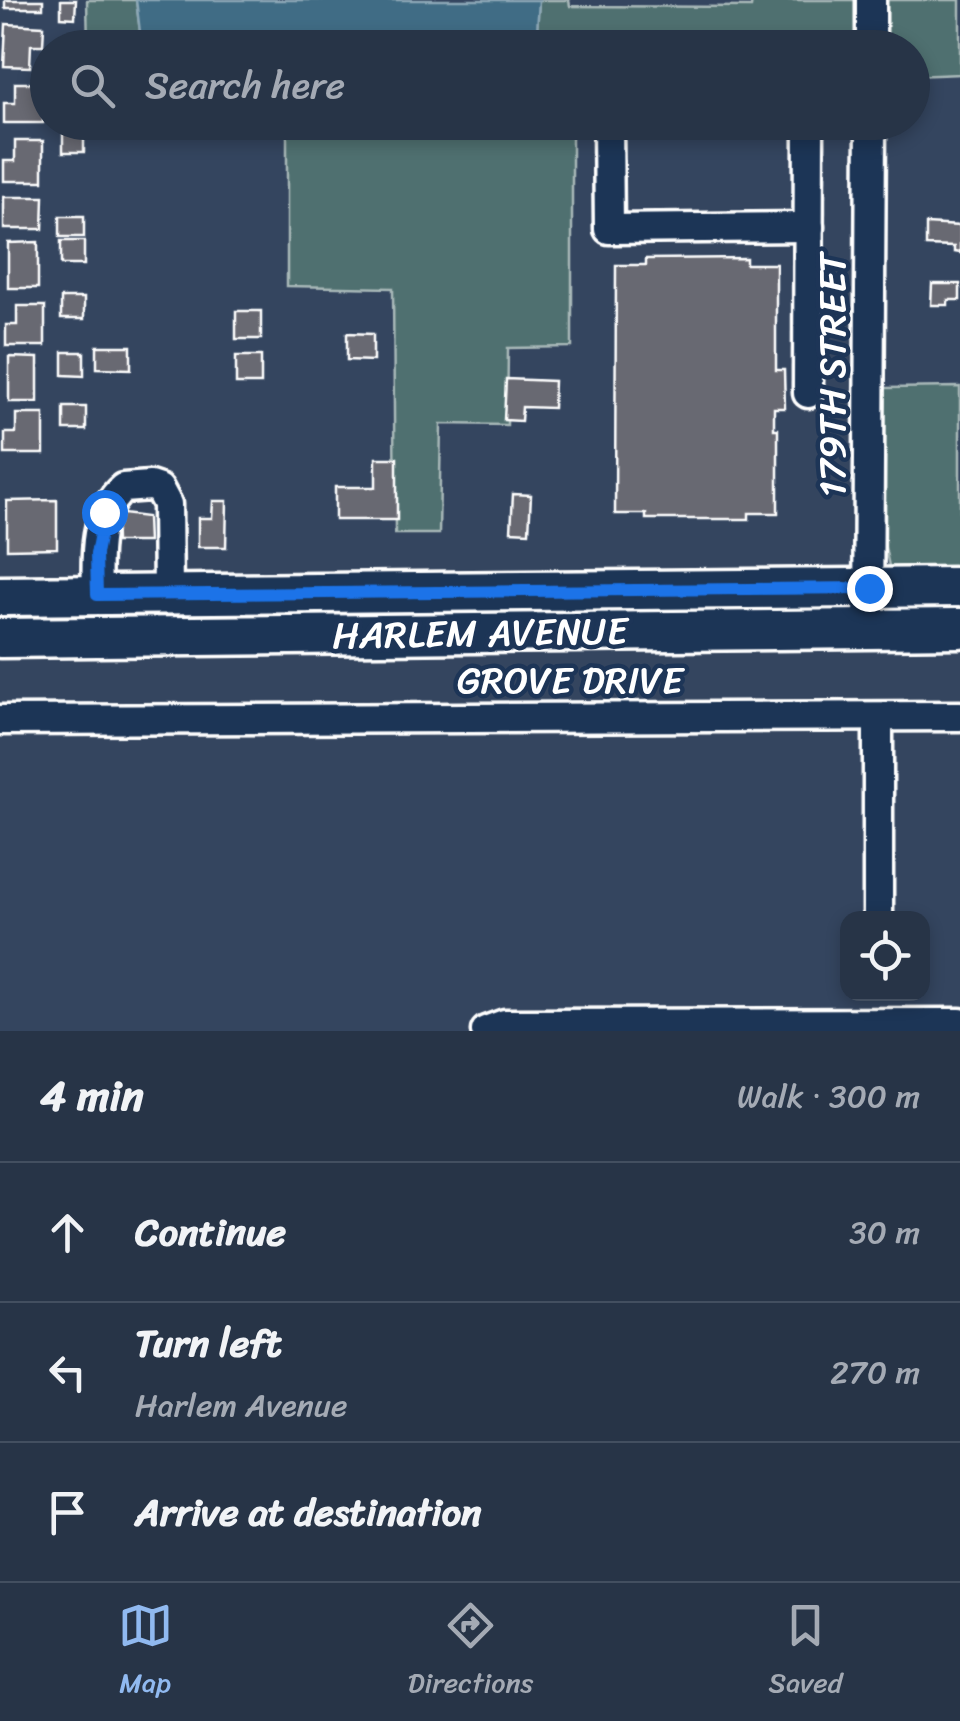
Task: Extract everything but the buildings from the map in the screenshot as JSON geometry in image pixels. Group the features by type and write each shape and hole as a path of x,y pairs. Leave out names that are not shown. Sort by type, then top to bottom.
{"main road":[{"name":"HARLEM AVENUE","path":"0,596 960,586"},
{"path":"299,593 300,635"},
{"name":"HARLEM AVENUE","path":"0,638 960,628"}],"street":[{"path":"870,0 871,30"},
{"path":"608,140 608,230 809,227"},
{"path":"808,393 809,140"},
{"name":"179TH STREET","path":"868,629 871,140"},
{"path":"97,595 96,554 104,512 124,488 150,486 160,489 168,504 168,594"},
{"name":"GROVE DRIVE","path":"0,720 960,716"},
{"path":"878,717 878,911"},
{"path":"486,1031 505,1024 878,1015 960,1023"}],"green space":[{"path":"87,0 136,0 140,30 88,30"},
{"path":"539,0 569,0 570,6 751,7 752,0 859,0 858,30 537,30"},
{"path":"881,0 960,0 960,74 930,75 930,30 881,30"},
{"path":"287,140 572,140 572,347 508,348 507,425 441,424 439,534 395,534 393,288 287,286"},
{"path":"960,387 960,577 890,571 885,547 885,388"}],"water":[{"path":"136,0 539,0 537,30 140,30"}],"route":[{"path":"104,512 96,554 97,595 869,588"}]}
